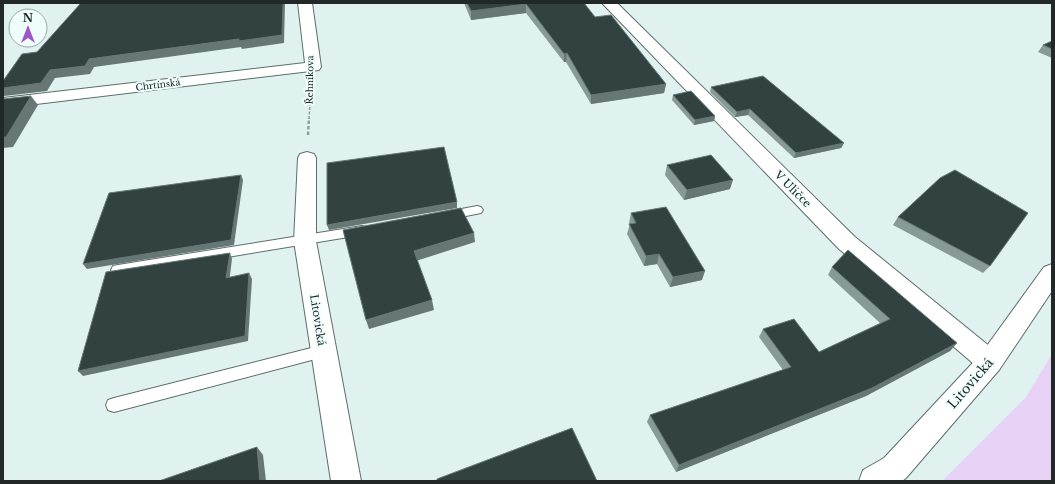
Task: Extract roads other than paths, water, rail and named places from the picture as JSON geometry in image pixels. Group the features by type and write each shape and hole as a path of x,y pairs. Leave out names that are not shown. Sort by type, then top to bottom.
{"street":[{"name":"Řehníkova","path":"306,3 313,67"},
{"name":"V Uličce","path":"609,3 847,243 990,362"},
{"name":"Chrtínská","path":"3,103 313,67"},
{"name":"Litovická","path":"307,158 305,241 346,481"},
{"name":"Litovická","path":"874,481 895,468 990,362 1052,272"}],"lane":[{"path":"432,218 478,210"},
{"path":"111,271 305,241 371,229"},
{"path":"114,405 323,351"}]}
